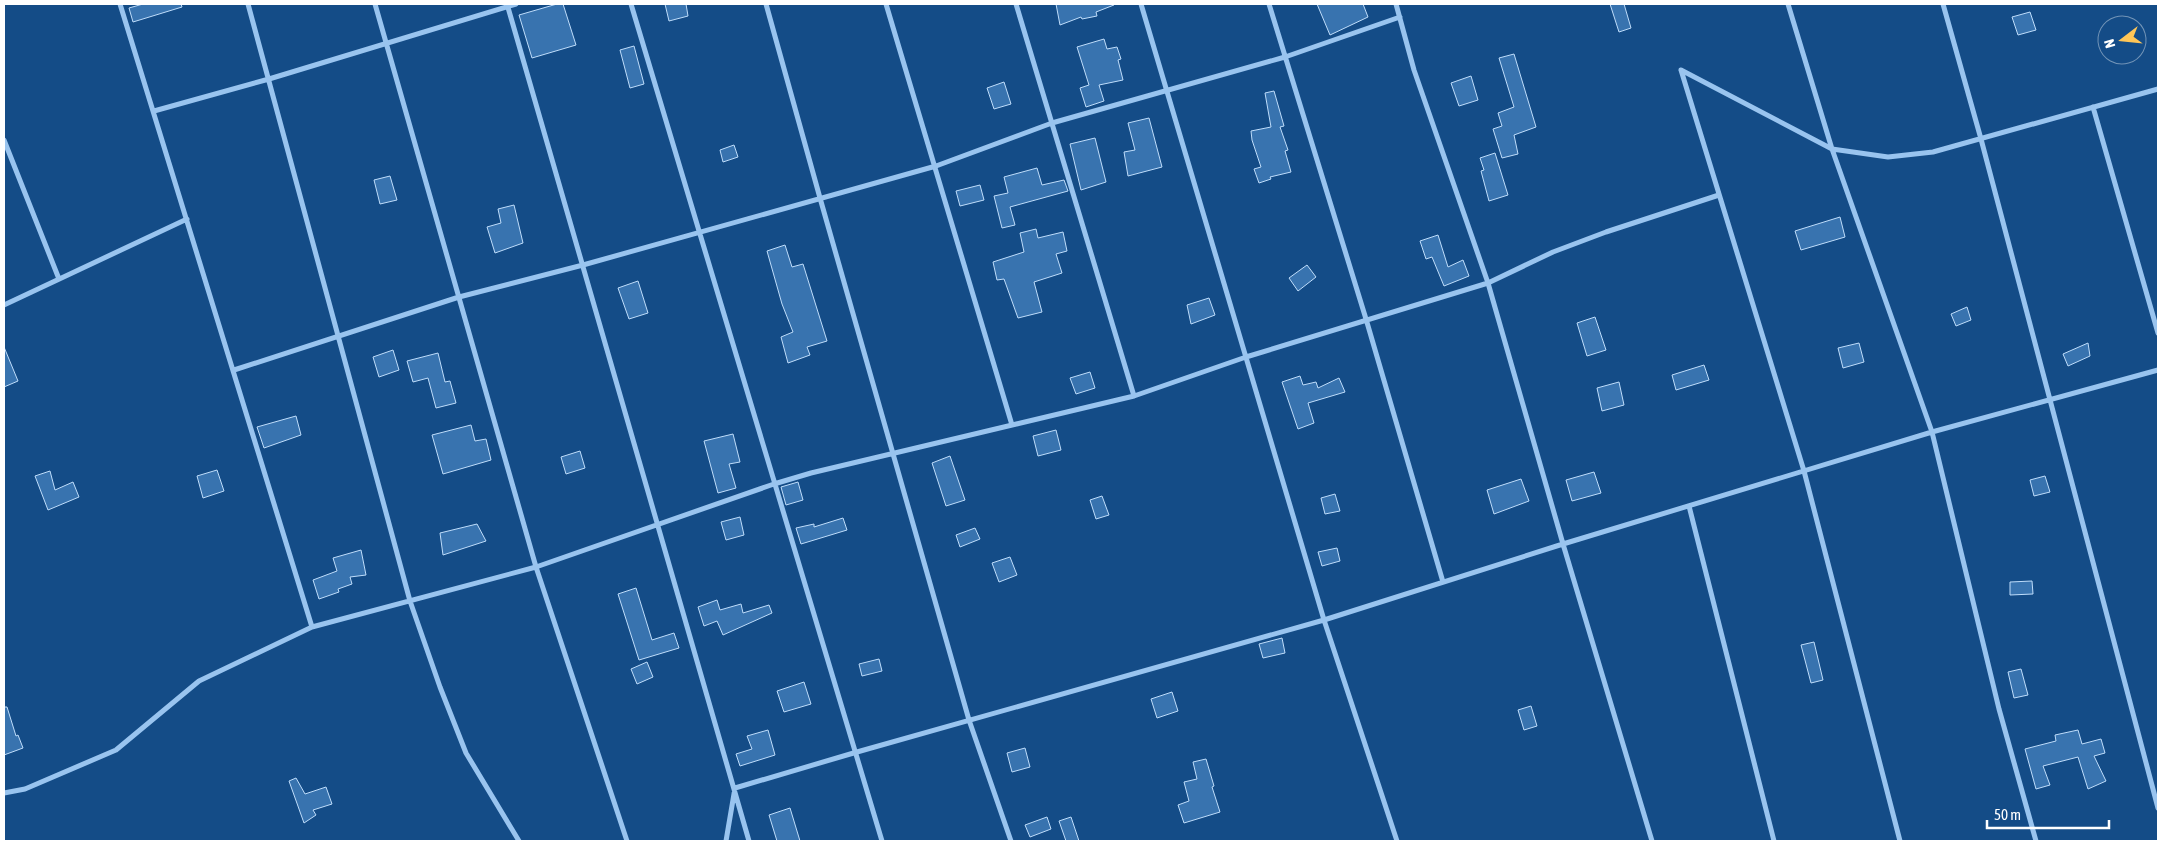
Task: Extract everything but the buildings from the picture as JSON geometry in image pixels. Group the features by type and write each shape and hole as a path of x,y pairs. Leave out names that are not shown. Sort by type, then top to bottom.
{"street":[{"path":"120,4 312,627"},
{"path":"248,4 410,601 440,687 466,753 519,841"},
{"path":"376,4 536,567 627,841"},
{"path":"154,111 269,79 516,4"},
{"path":"631,4 774,484 857,752 882,841"},
{"path":"766,4 892,454 969,720 1011,841"},
{"path":"886,4 1012,425"},
{"path":"1016,4 1134,396"},
{"path":"1141,4 1324,620 1397,841"},
{"path":"1269,4 1444,582"},
{"path":"1396,4 1414,70 1488,283 1563,544 1652,841"},
{"path":"1788,4 1832,148 1932,432 1999,709 2036,841"},
{"path":"1943,4 1981,139 2158,808"},
{"path":"508,5 749,841"},
{"path":"234,370 459,297 583,265 936,166 1052,123 1285,58 1400,17"},
{"path":"1900,841 1804,471 1680,70 1832,148 1888,157 1933,152 2158,89"},
{"path":"2092,107 2158,333"},
{"path":"4,140 59,279"},
{"path":"4,794 25,789 116,750 199,681 312,627 536,567 774,484 1134,396 1246,358 1488,283 1553,252 1606,232 1719,195"},
{"path":"4,305 187,219"},
{"path":"735,788 1324,620 1563,544 1932,432 2158,370"},
{"path":"1689,506 1774,841"},
{"path":"726,841 735,788"}]}
